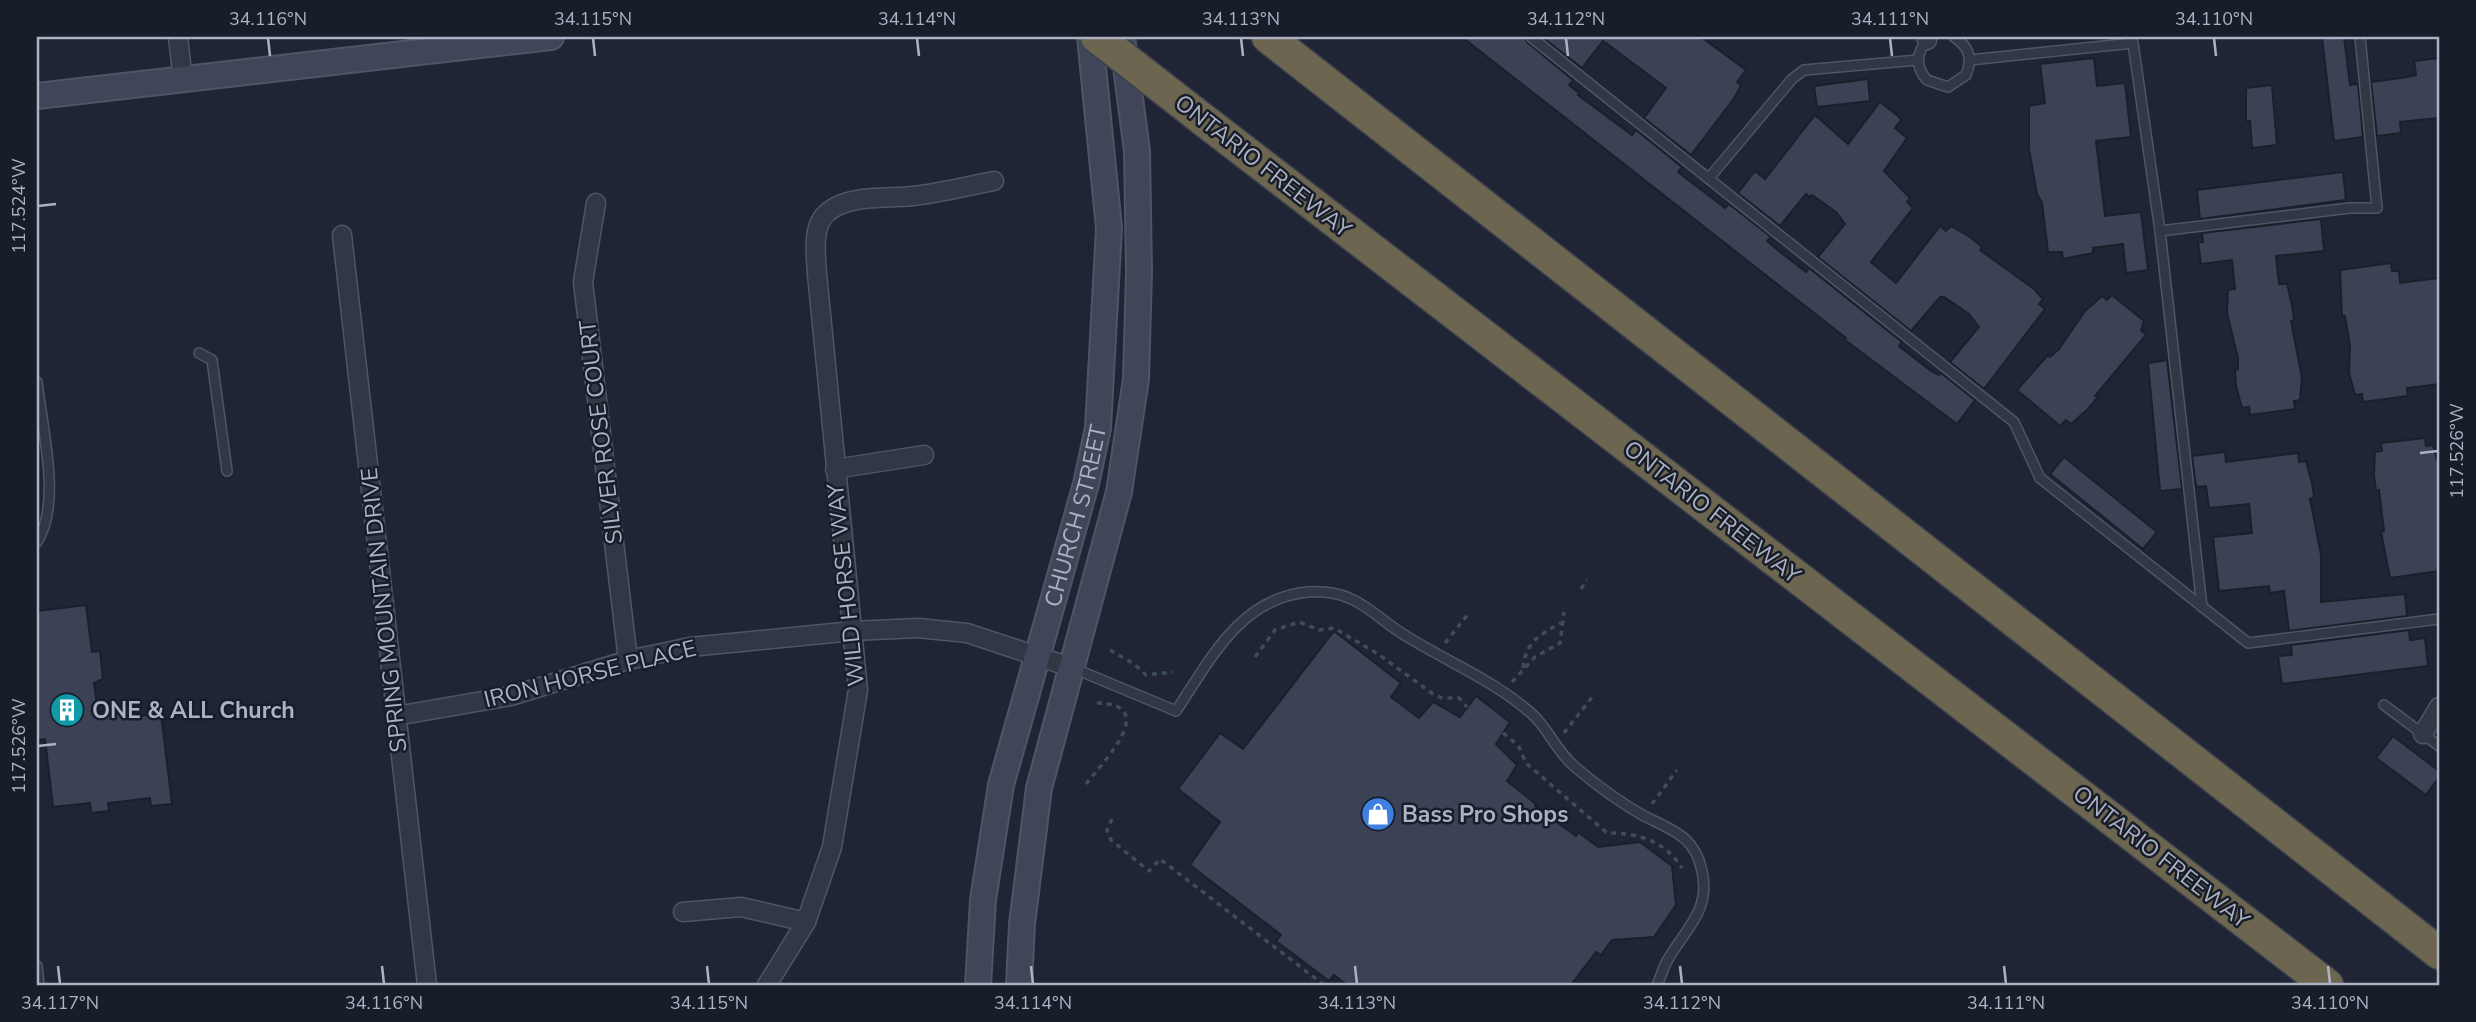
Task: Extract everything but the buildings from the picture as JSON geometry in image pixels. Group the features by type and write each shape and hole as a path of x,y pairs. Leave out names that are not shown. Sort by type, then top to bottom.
{"highway":[{"name":"ONTARIO FREEWAY","path":"1097,37 2328,985"},
{"path":"1268,37 2439,953"}],"main road":[{"name":"CHURCH STREET","path":"978,985 983,900 1001,785 1086,484 1098,428 1109,228 1090,37"},
{"name":"CHURCH STREET","path":"1019,985 1021,924 1040,788 1119,492 1136,379 1139,272 1137,151 1122,37"},
{"path":"37,96 183,80 478,41 536,38"}],"street":[{"path":"178,37 183,80"},
{"name":"WILD HORSE WAY","path":"767,985 806,922 832,847 858,690 816,254 819,226 826,213 859,201 914,196 994,181"},
{"name":"SILVER ROSE COURT","path":"596,203 583,282 628,660"},
{"name":"SPRING MOUNTAIN DRIVE","path":"342,234 427,985"},
{"path":"835,469 924,455"},
{"name":"IRON HORSE PLACE","path":"396,716 510,696 628,660 690,647 853,631 918,628 967,633 1073,668"},
{"path":"2423,734 2439,708"},
{"path":"683,912 741,907 806,922"}],"lane":[{"path":"1531,37 2014,422 2040,478 2248,643 2439,619"},
{"path":"1917,60 1927,80 1948,87 1966,75 1970,60 1964,43 1954,37"},
{"path":"2160,231 2350,208 2378,208 2360,37"},
{"path":"1917,60 1929,38"},
{"path":"1970,60 2133,43 2160,231 2202,607"},
{"path":"1710,177 1791,79 1804,70 1917,60"},
{"path":"199,353 212,360 227,471"},
{"path":"37,382 51,506 46,527 37,542"},
{"path":"1073,668 1176,711 1247,614 1283,597 1306,592 1328,592 1350,598 1412,640 1465,668 1532,714 1555,748 1576,768 1644,816 1671,826 1692,845 1702,869 1705,892 1692,928 1667,961 1657,985"},
{"path":"2384,705 2439,746"},
{"path":"37,966 39,985"}],"path":[{"path":"1581,589 1587,580"},
{"path":"1512,682 1535,657 1560,643 1564,612"},
{"path":"1445,643 1469,613"},
{"path":"1255,657 1275,630 1299,622 1319,630 1335,628 1378,654 1433,694 1442,698 1459,698 1467,707"},
{"path":"1522,670 1525,653 1537,635 1561,622"},
{"path":"1111,650 1135,664 1146,675 1173,672"},
{"path":"1563,734 1593,696"},
{"path":"1086,784 1127,728 1126,715 1121,708 1113,704 1097,703"},
{"path":"1503,733 1518,745 1526,763 1607,833 1633,832 1670,852 1682,868"},
{"path":"1653,804 1677,770"},
{"path":"1112,819 1107,830 1111,840 1149,871 1160,859 1324,985"}],"place":[{"name":"ONE & ALL Church","path":"67,710"},
{"name":"Bass Pro Shops","path":"1378,814"}]}
